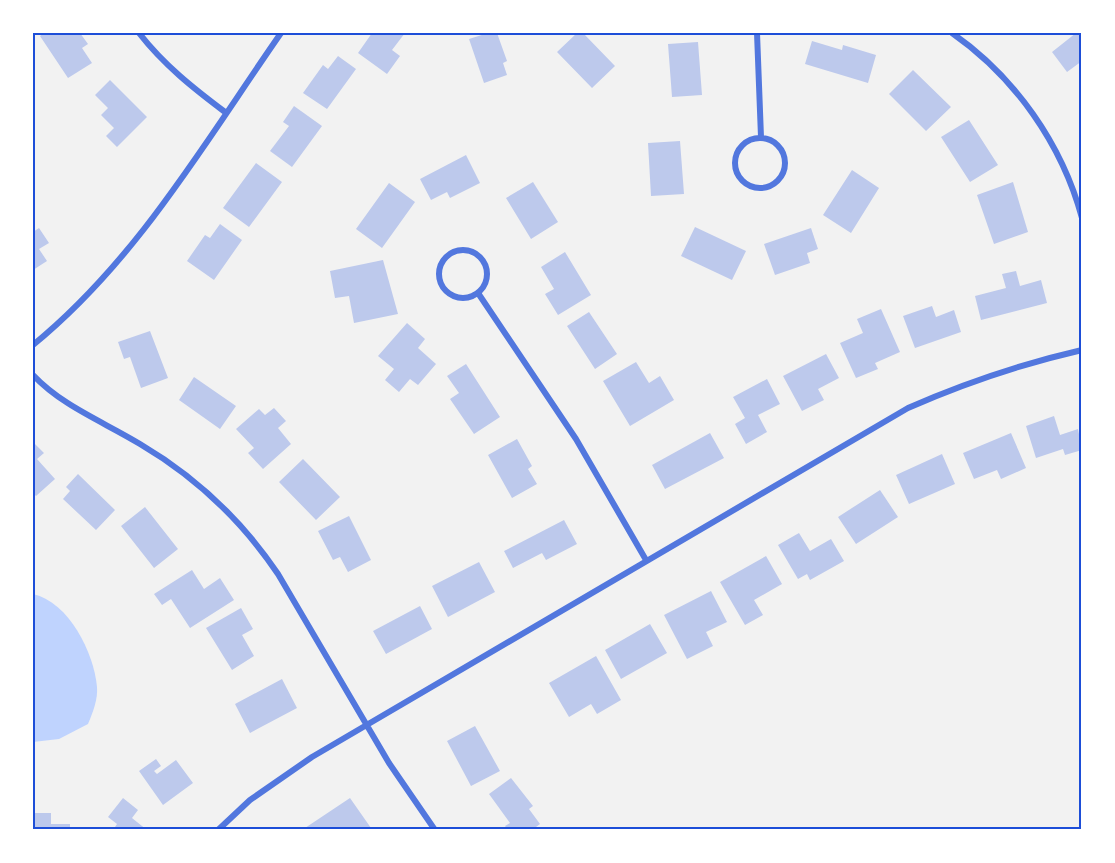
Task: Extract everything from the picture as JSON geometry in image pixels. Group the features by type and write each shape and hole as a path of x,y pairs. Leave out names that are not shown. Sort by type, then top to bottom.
{"street":[{"path":"139,33 157,56 181,79 225,112"},
{"path":"33,345 83,301 129,249 281,33"},
{"path":"757,33 761,137"},
{"path":"952,33 998,71 1029,107 1060,159 1082,218"},
{"path":"761,137 776,143 782,150 786,166 778,181 763,188 755,188 741,180 734,164 739,148 752,138 761,137"},
{"path":"467,250 481,258 487,272 483,287 478,293 471,297 455,297 443,287 439,272 445,258 451,253 467,250"},
{"path":"478,293 576,439 646,560"},
{"path":"218,830 281,776 908,408 998,371 1082,351"},
{"path":"33,375 51,391 88,416 181,469 216,498 262,550 389,764 435,830"}],"water":[{"path":"33,594 58,607 77,631 91,659 97,692 95,706 88,724 59,739 33,742"}],"building":[{"path":"44,33 80,33 88,44 82,48 92,63 68,78 40,36"},
{"path":"372,33 405,33 392,50 400,56 387,74 358,53"},
{"path":"488,33 497,33 507,61 503,63 507,75 484,83 469,39"},
{"path":"577,33 583,33 615,66 592,88 557,52"},
{"path":"1076,33 1082,33 1082,61 1067,72 1052,52"},
{"path":"812,41 842,50 843,45 876,55 868,83 805,64"},
{"path":"698,42 702,95 672,97 668,44"},
{"path":"338,56 356,69 327,109 303,93 323,65 328,69"},
{"path":"913,70 951,107 926,131 889,94"},
{"path":"110,80 147,117 117,147 106,136 114,128 101,115 108,108 95,95"},
{"path":"294,106 322,126 292,167 270,151 289,126 283,122"},
{"path":"969,120 998,165 970,182 941,137"},
{"path":"680,141 684,194 651,196 648,143"},
{"path":"466,155 480,183 450,198 447,192 431,200 420,179"},
{"path":"256,163 282,182 249,227 223,208"},
{"path":"852,170 879,188 851,233 823,215"},
{"path":"533,182 558,222 531,239 506,198"},
{"path":"1013,182 1028,232 994,244 977,195"},
{"path":"389,183 415,202 382,248 356,229"},
{"path":"220,224 242,240 214,280 187,261 205,235 210,238"},
{"path":"695,227 746,251 732,280 681,256"},
{"path":"39,228 49,243 39,249 47,261 33,270 33,232"},
{"path":"811,228 818,249 807,253 810,263 775,275 764,244"},
{"path":"565,252 591,295 558,315 545,294 554,289 541,267"},
{"path":"383,260 398,314 354,323 349,296 335,298 330,271"},
{"path":"1016,271 1020,286 1041,280 1047,303 981,320 975,296 1006,288 1002,274"},
{"path":"932,306 936,317 954,310 961,332 915,348 903,316"},
{"path":"881,309 900,352 875,363 878,369 856,378 840,343 863,333 857,319"},
{"path":"589,312 617,354 595,369 567,326"},
{"path":"407,323 425,339 418,348 436,364 418,385 410,379 399,392 385,380 394,369 378,356"},
{"path":"150,331 168,378 141,388 130,357 124,359 118,342"},
{"path":"826,354 839,378 818,389 824,400 802,411 783,376"},
{"path":"636,362 649,383 660,376 674,400 630,426 603,381"},
{"path":"466,364 500,417 474,434 450,399 459,393 447,376"},
{"path":"194,377 236,406 220,429 179,400"},
{"path":"767,379 780,404 758,415 767,432 746,444 735,424 745,418 733,397"},
{"path":"274,408 286,421 278,428 291,444 263,469 248,453 254,448 236,429 259,409 265,415"},
{"path":"1054,416 1060,435 1078,429 1082,450 1065,455 1063,449 1036,458 1026,426"},
{"path":"710,433 724,458 665,489 652,465"},
{"path":"1011,433 1026,468 1001,479 997,470 974,479 963,453"},
{"path":"517,439 532,466 528,469 537,484 512,498 488,455"},
{"path":"33,442 44,453 37,459 55,479 36,496 33,493"},
{"path":"942,454 955,484 909,504 896,475"},
{"path":"303,459 340,497 316,520 279,482"},
{"path":"78,474 115,510 96,530 63,499 70,491 66,487"},
{"path":"880,490 898,517 856,544 838,517"},
{"path":"145,507 178,549 154,568 121,526"},
{"path":"349,516 371,560 348,572 340,557 333,560 318,531"},
{"path":"564,520 577,544 546,560 542,553 513,568 504,551"},
{"path":"799,533 810,551 831,539 844,561 810,580 807,574 798,579 778,545"},
{"path":"766,556 782,584 754,600 763,615 745,625 720,582"},
{"path":"479,562 495,592 448,617 432,586"},
{"path":"192,570 204,589 220,578 234,600 190,628 171,599 162,605 154,594"},
{"path":"711,591 727,622 706,632 713,646 687,659 664,615"},
{"path":"420,606 432,629 386,654 373,631"},
{"path":"241,608 253,629 242,635 254,656 232,670 206,628"},
{"path":"650,624 667,653 621,679 605,650"},
{"path":"596,656 621,700 597,714 591,704 569,717 549,683"},
{"path":"282,679 297,708 250,733 235,704"},
{"path":"475,726 500,771 471,786 447,741"},
{"path":"156,759 161,766 154,771 157,774 176,760 193,783 163,805 139,771"},
{"path":"511,778 533,806 529,809 540,824 532,830 508,830 505,826 510,823 489,794"},
{"path":"123,798 138,810 132,818 147,830 113,830 117,824 108,817"},
{"path":"350,798 371,828 306,830 305,828"},
{"path":"33,813 51,813 51,824 70,824 70,830 33,830"}]}
